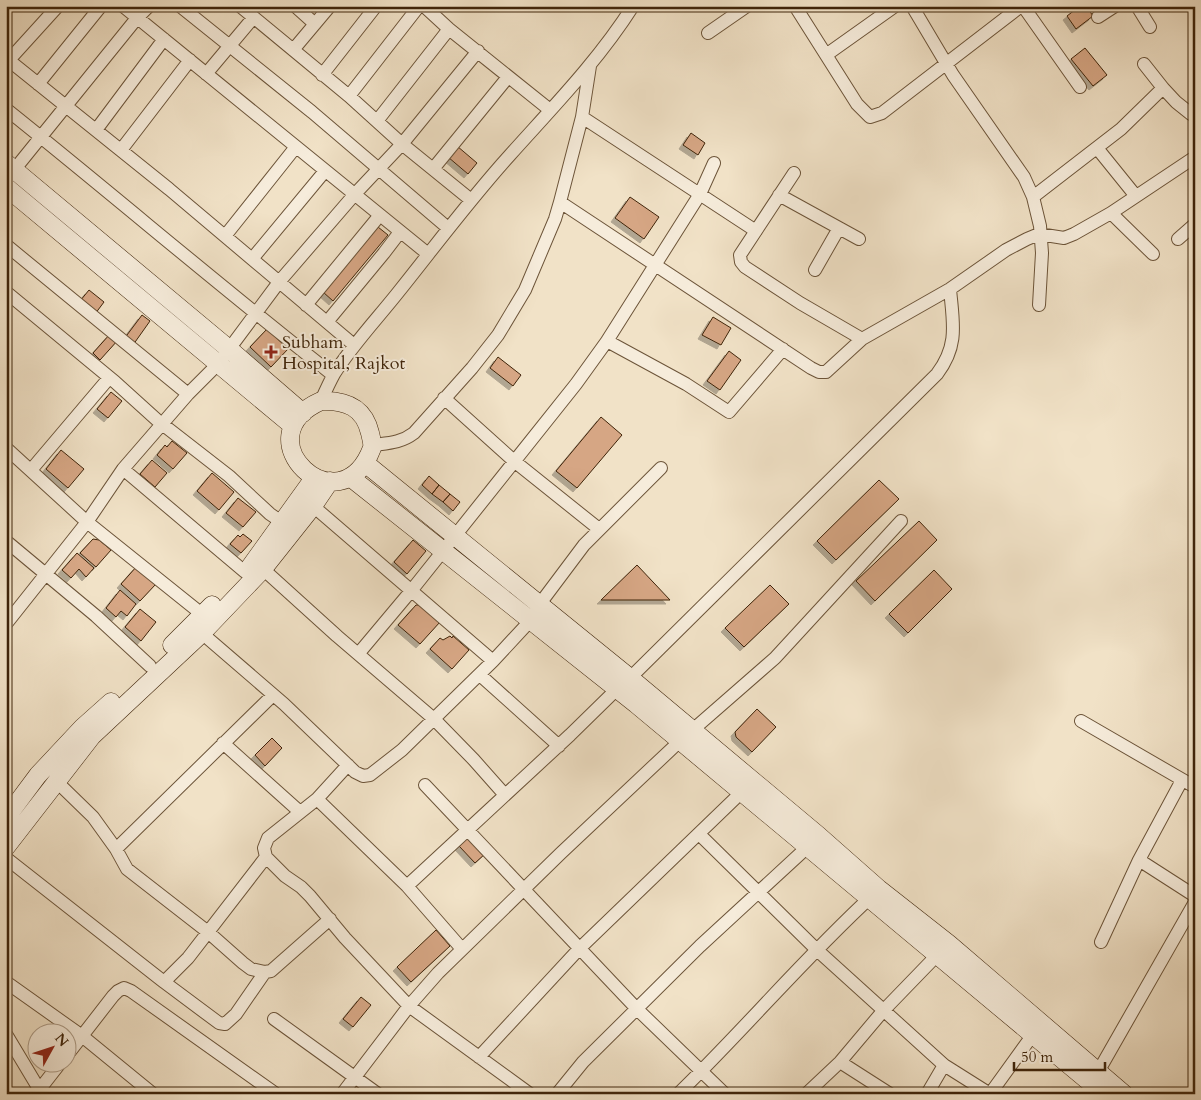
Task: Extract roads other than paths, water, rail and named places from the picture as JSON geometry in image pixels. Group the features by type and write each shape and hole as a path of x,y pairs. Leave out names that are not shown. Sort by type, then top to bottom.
{"main road":[{"path":"9,171 229,349 298,420"},
{"path":"6,187 218,364 298,420"},
{"path":"335,400 348,404 360,412 368,424 373,446 365,463 350,477 340,480 322,480 304,471 296,461 290,438 298,420 309,407 321,402 335,400"},
{"path":"365,463 456,535 535,613"},
{"path":"350,477 443,550 535,613 624,683 1037,1030 1104,1094"},
{"path":"6,818 38,775 83,727 150,666 263,569 313,506 322,480"},
{"path":"6,847 92,736 199,624 245,572 283,523 322,480"},
{"path":"1037,1030 1098,1072 1124,1094"}],"street":[{"path":"58,6 8,59 121,150 354,345"},
{"path":"38,84 101,6"},
{"path":"122,6 428,254"},
{"path":"9,171 149,6"},
{"path":"180,6 312,112 448,228"},
{"path":"240,6 471,200"},
{"path":"295,6 315,24"},
{"path":"292,50 330,6"},
{"path":"322,75 376,6"},
{"path":"349,96 419,6"},
{"path":"424,6 449,29 550,110"},
{"path":"321,402 334,375 354,345 471,200 590,66 614,36 633,6"},
{"path":"708,33 747,6"},
{"path":"795,6 857,104 870,117 882,113 946,62 1022,6 1080,86"},
{"path":"826,55 895,6"},
{"path":"912,6 953,75 1024,177 1040,226 1039,234 1042,253 1039,305"},
{"path":"1098,18 1115,6"},
{"path":"1136,6 1150,28"},
{"path":"206,74 253,18"},
{"path":"377,120 449,29"},
{"path":"96,130 164,39"},
{"path":"6,624 87,522 123,469 188,394 218,364 279,282 354,195 402,144 478,51"},
{"path":"121,150 190,60"},
{"path":"1144,64 1176,102 1193,115"},
{"path":"373,446 406,439 414,433 498,335 518,305 555,219 582,117 590,66"},
{"path":"433,169 508,77"},
{"path":"1032,197 1121,129 1163,88"},
{"path":"6,109 178,248 254,314 334,375"},
{"path":"582,117 756,230"},
{"path":"225,236 295,148"},
{"path":"1097,148 1135,195"},
{"path":"560,202 811,368 819,372 826,372 862,339 950,289 1006,250 1039,234 1064,238 1074,234 1110,213 1195,157"},
{"path":"358,654 411,591 576,384 607,341 656,265 700,194 714,163"},
{"path":"252,259 325,171"},
{"path":"794,173 740,255 741,262 745,267 800,303 862,339"},
{"path":"779,196 859,238"},
{"path":"1110,213 1153,254"},
{"path":"306,305 380,215"},
{"path":"1178,239 1195,224"},
{"path":"815,270 838,228"},
{"path":"327,322 400,232"},
{"path":"6,245 188,394"},
{"path":"407,886 559,746 937,374 946,362 951,349 953,330 950,289"},
{"path":"6,292 162,424 229,476 270,514 283,523"},
{"path":"607,341 686,384 730,412 783,349"},
{"path":"32,470 109,378"},
{"path":"444,398 514,461 600,529"},
{"path":"6,448 199,624 355,772 363,776 370,776 402,750 480,675 535,613 584,545 661,468"},
{"path":"123,469 245,572"},
{"path":"313,506 493,661"},
{"path":"342,1094 409,1006 438,973 687,736 775,658 901,522"},
{"path":"6,541 96,616 150,666"},
{"path":"263,569 337,636 434,719 505,795"},
{"path":"480,675 559,746"},
{"path":"116,848 273,695"},
{"path":"1081,721 1195,787"},
{"path":"223,743 300,812"},
{"path":"348,765 317,799 268,838 264,848 266,857 285,876 306,892 345,938 409,1006 530,1094"},
{"path":"1101,942 1138,860 1182,780"},
{"path":"56,781 93,817 116,848 127,869 208,932 243,964 252,969 265,972 271,971 330,918"},
{"path":"425,785 637,1009 725,1094"},
{"path":"479,1057 579,949 747,787"},
{"path":"317,799 407,886 462,950"},
{"path":"699,834 816,950 883,1011 944,1065 990,1094 1037,1030"},
{"path":"557,1094 583,1062 757,892 813,842"},
{"path":"164,982 188,958 266,857"},
{"path":"6,858 219,1023 225,1024 236,1014 265,972"},
{"path":"1138,860 1195,896"},
{"path":"678,1094 816,950 874,894"},
{"path":"1098,1072 1195,902"},
{"path":"806,1094 840,1062 883,1011 943,950"},
{"path":"6,982 82,1036 153,1094"},
{"path":"78,1041 113,996 124,988 131,991 276,1094"},
{"path":"274,1019 378,1094"},
{"path":"6,1034 39,1092 54,1072"},
{"path":"840,1062 890,1094"},
{"path":"927,1094 944,1065"}],"place":[{"name":"Subham Hospital, Rajkot","path":"271,352"}]}
